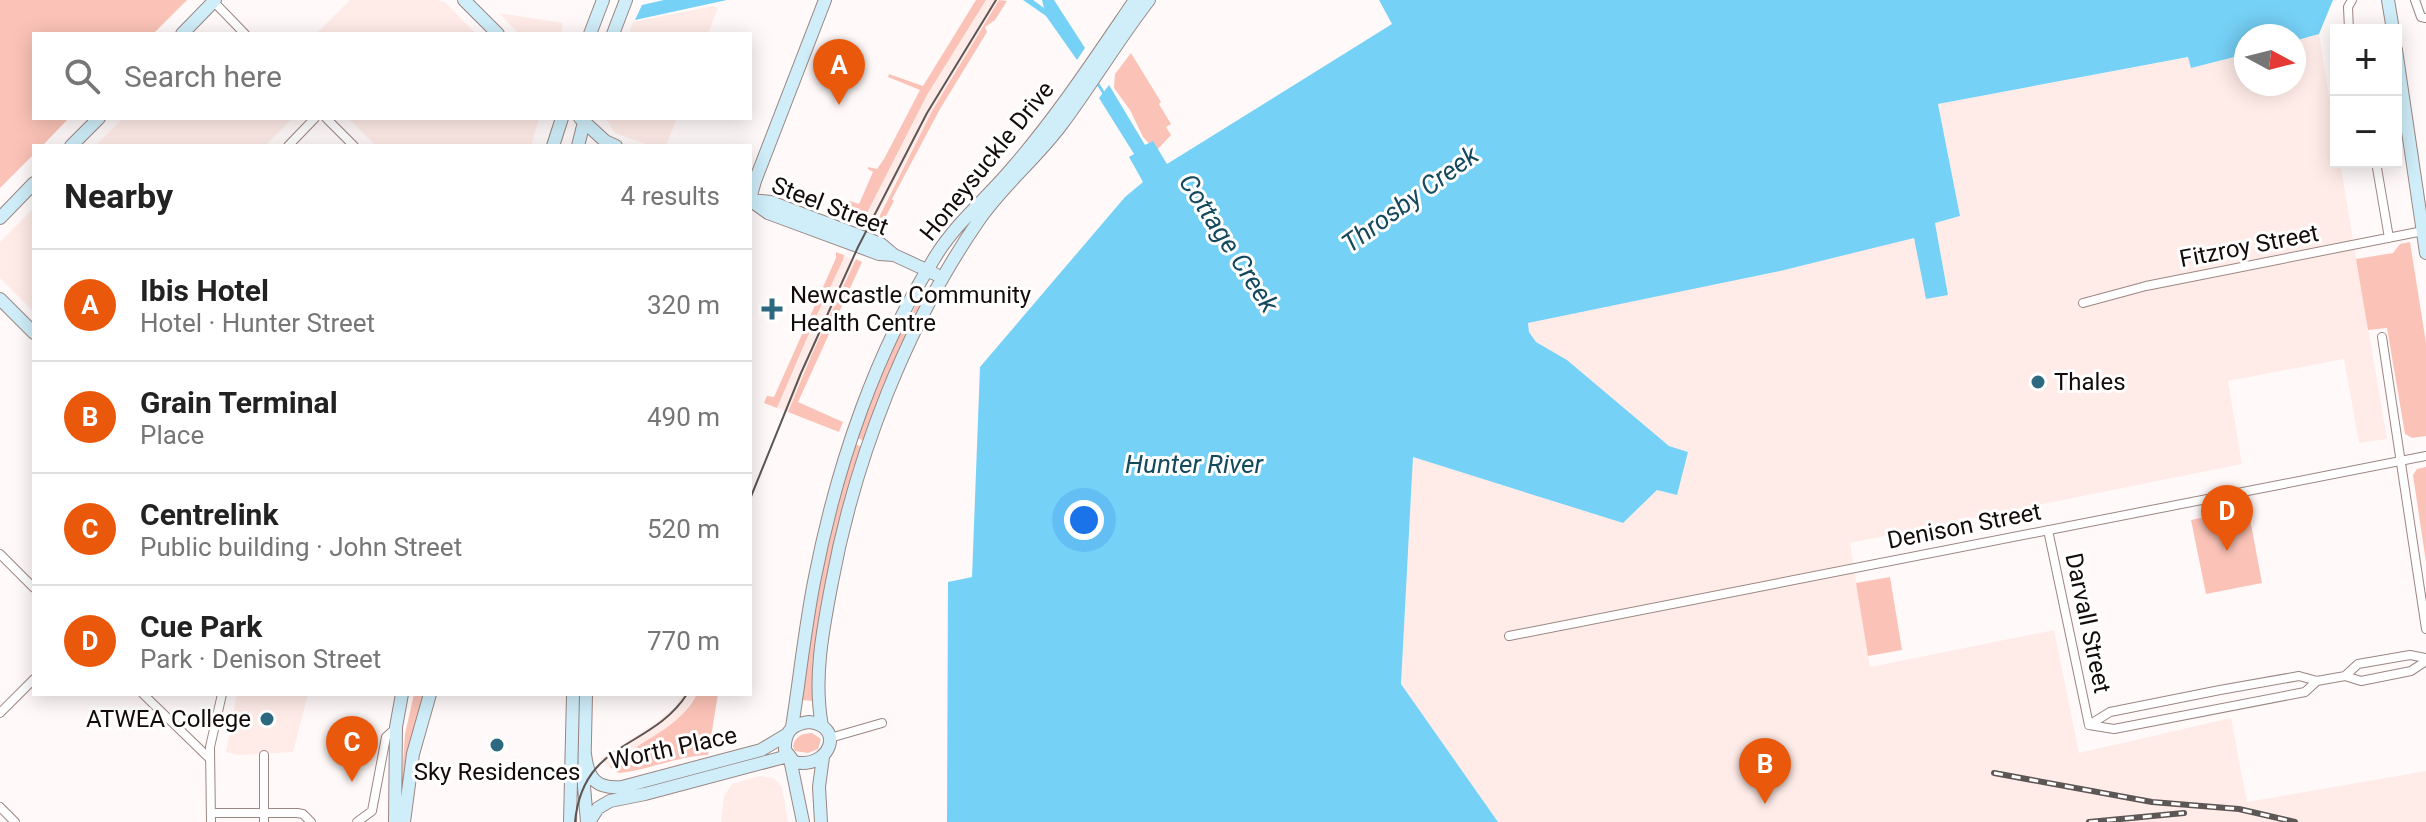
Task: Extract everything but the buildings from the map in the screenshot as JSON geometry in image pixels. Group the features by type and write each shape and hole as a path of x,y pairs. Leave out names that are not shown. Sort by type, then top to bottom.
{"main road":[{"path":"464,0 496,32"},
{"path":"591,32 603,0"},
{"path":"614,32 626,0"},
{"path":"752,192 825,0"},
{"name":"Honeysuckle Drive","path":"822,726 817,693 833,577 845,522 887,398 924,315 981,217 1051,137 1135,0"},
{"name":"Honeysuckle Drive","path":"1099,62 1149,0"},
{"path":"2388,0 2392,24"},
{"path":"184,32 214,1"},
{"name":"Honeysuckle Drive","path":"789,731 814,577 839,476 877,372 927,270 952,233 1013,168 1084,84"},
{"path":"2402,89 2425,240"},
{"path":"73,144 97,120"},
{"path":"554,144 561,120"},
{"path":"578,144 583,120"},
{"path":"584,120 612,144"},
{"path":"0,218 32,185"},
{"name":"Steel Street","path":"752,200 771,202 881,244 894,255 944,279"},
{"path":"0,299 32,331"},
{"path":"395,822 396,727 402,696"},
{"path":"404,822 413,754 429,696"},
{"path":"570,822 573,696"},
{"path":"586,696 584,786 588,822"},
{"path":"803,822 798,789 784,745 789,731 809,722 822,726 830,738 823,757 819,787 821,822"},
{"name":"Worth Place","path":"585,754 588,771 597,783 606,787 622,787 761,750 789,731"},
{"path":"789,757 799,763 810,763 823,757"},
{"name":"Worth Place","path":"588,822 596,810 610,801 789,757"}],"street":[{"path":"2349,24 2348,7 2352,0"},
{"path":"2415,0 2421,17 2426,18"},
{"path":"214,1 243,32"},
{"path":"290,144 313,120"},
{"path":"328,120 352,144"},
{"path":"2377,168 2389,238"},
{"name":"Fitzroy Street","path":"2083,303 2146,286 2389,238 2425,240"},
{"path":"2382,337 2426,629"},
{"name":"Denison Street","path":"1509,636 2426,456"},
{"name":"Darvall Street","path":"2048,530 2089,725"},
{"path":"0,554 32,586"},
{"path":"2345,676 2358,664 2410,655 2426,660"},
{"path":"2089,725 2110,712 2208,693 2299,676 2317,681 2345,676 2361,681 2411,671 2426,660"},
{"path":"0,713 32,681"},
{"path":"2089,725 2114,729 2211,711 2305,692 2317,681"},
{"path":"2208,693 2211,711"},
{"path":"145,696 210,759"},
{"path":"222,696 210,759 211,817 264,817 297,813 303,814 311,822"},
{"path":"830,738 882,723"},
{"path":"357,822 372,811 386,737 396,727"},
{"path":"264,755 264,817"},
{"path":"0,807 15,822"}],"shaded area":[{"path":"0,0 187,0 155,32 32,32 32,120 67,120 44,144 32,144 32,156 0,188"},
{"path":"350,0 437,0 445,2 474,32 318,32"},
{"path":"976,0 986,0 927,95 865,217 855,222 835,215 850,201 859,204 873,172 868,167 877,169 884,159 920,90 888,77 889,74 923,86"},
{"path":"986,0 999,0 932,111 875,226 873,229 855,222 865,217 927,95"},
{"path":"999,0 1007,1 995,20 985,27 987,32 940,109 878,231 873,229 932,111"},
{"path":"713,6 718,8 709,32 630,32 633,22"},
{"path":"499,13 563,23 561,32 517,32"},
{"path":"2319,34 2330,101 2330,168 2341,168 2387,439 2359,443 2344,359 2228,381 2242,464 1850,543 1870,667 2054,630 2079,753 2231,718 2247,802 2426,771 2426,822 1498,822 1401,684 1413,457 1623,523 1657,490 1676,495 1688,452 1669,446 1567,360 1536,342 1529,332 1528,323 1914,238 1926,299 1948,295 1935,222 1960,216 1938,104 2189,57 2191,68 2234,57 2234,96 2306,96 2306,38"},
{"path":"1131,53 1171,124 1166,127 1171,135 1156,151 1143,137 1130,110 1114,88 1115,74"},
{"path":"121,120 291,120 267,144 97,144"},
{"path":"350,120 538,120 532,144 374,144"},
{"path":"606,120 676,120 667,144 645,144 615,133"},
{"path":"32,210 32,310 0,278 0,242"},
{"path":"2410,242 2426,343 2426,436 2412,438 2405,434 2387,328 2368,330 2356,259 2393,253 2400,244"},
{"path":"836,252 844,255 843,260 777,408 764,403 767,396 774,397"},
{"path":"844,255 855,261 788,412 777,408"},
{"path":"856,259 862,262 798,402 843,422 839,432 788,412"},
{"path":"923,292 931,295 868,442 857,438 890,354"},
{"path":"855,444 865,448 816,663 813,701 801,700 825,547"},
{"path":"2426,467 2426,562 2413,475 2417,469"},
{"path":"2248,508 2262,583 2206,594 2191,520"},
{"path":"1890,577 1902,650 1868,656 1856,583"},
{"name":"ATWEA College","path":"237,696 307,696 293,752 238,755 226,752"},
{"path":"414,696 425,696 399,822 405,734"},
{"path":"682,696 696,696 678,720 610,767 600,759 651,726 674,708"},
{"path":"696,696 718,696 708,755 619,773 610,767 669,726"},
{"path":"812,733 821,739 818,749 808,753 795,751 793,746 798,737"},
{"path":"760,776 774,778 782,787 788,822 721,822 724,796 732,784"}],"water":[{"path":"664,0 727,0 635,20 642,5"},
{"path":"1023,0 1033,0 1044,8 1042,0 1054,0 1085,48 1077,60 1046,16"},
{"name":"Hunter River","path":"1379,0 2333,0 2319,34 2306,38 2306,24 2234,24 2234,57 2191,68 2188,57 1938,104 1960,216 1935,223 1948,295 1926,299 1914,238 1780,271 1528,323 1529,332 1536,342 1567,360 1669,446 1688,452 1677,495 1657,490 1623,523 1413,457 1401,684 1498,822 947,822 948,582 972,577 980,367 1125,197 1143,182 1129,157 1134,154 1099,98 1109,85 1145,145 1153,141 1167,164 1392,24"}],"waterway":[{"path":"1096,81 1105,95"}],"tram line":[{"path":"752,494 801,373 858,247 927,113 996,0"},
{"path":"575,822 581,795 591,775 604,760 655,726 685,696"}],"railway":[{"path":"1994,773 2152,802 2239,809 2295,822"},
{"path":"2089,822 2184,813"}],"place":[{"name":"Ibis Hotel","path":"839,105"},
{"name":"Newcastle Community Health Centre","path":"772,309"},
{"name":"Thales","path":"2038,382"},
{"name":"Cue Park","path":"2227,551"},
{"name":"ATWEA College","path":"267,719"},
{"name":"Sky Residences","path":"497,745"},
{"name":"Centrelink","path":"352,782"},
{"name":"Grain Terminal","path":"1765,804"}],"water label":[{"name":"Throsby Creek","path":"1410,199"},
{"name":"Cottage Creek","path":"1229,243"}]}
